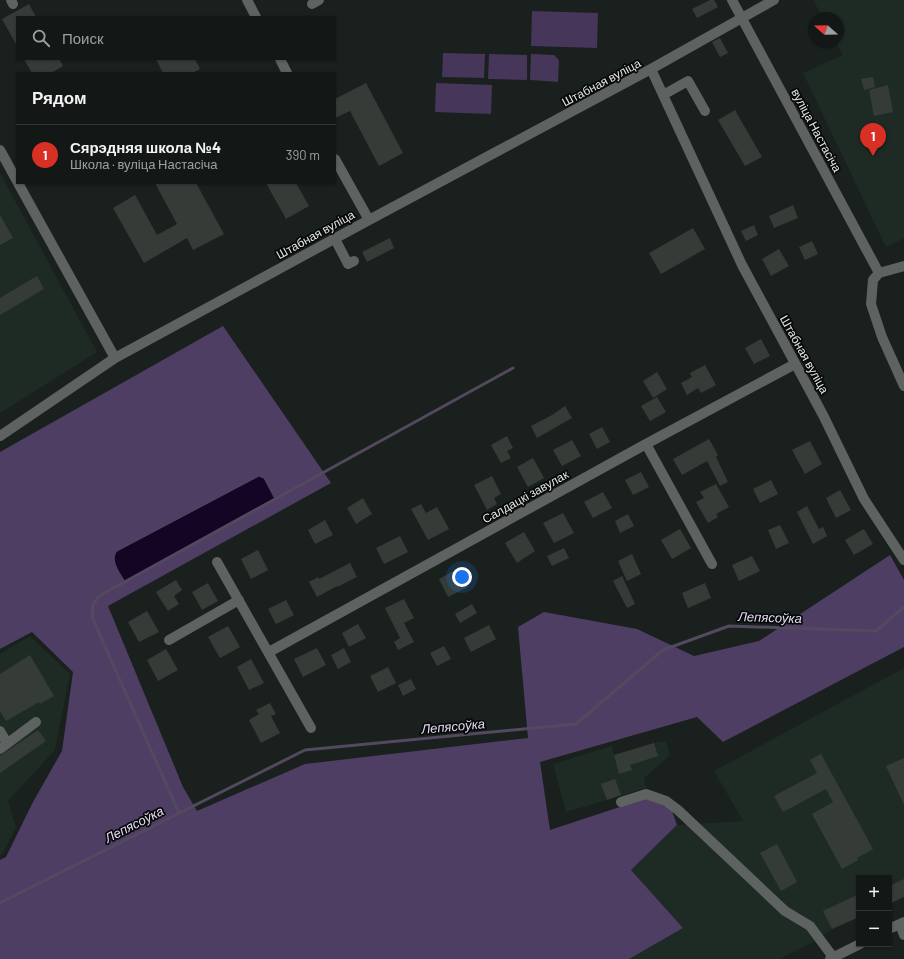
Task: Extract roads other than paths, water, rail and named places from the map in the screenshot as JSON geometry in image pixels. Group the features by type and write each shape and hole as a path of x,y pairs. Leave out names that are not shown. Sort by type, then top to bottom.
{"street":[{"path":"247,0 255,16"},
{"name":"вуліца Настасіча","path":"732,0 879,273"},
{"name":"Штабная вуліца","path":"0,436 115,358 335,238 651,70 774,0"},
{"path":"280,60 286,72"},
{"name":"Штабная вуліца","path":"651,70 742,265 823,415 864,499 904,560"},
{"path":"663,95 688,81 705,111"},
{"path":"0,150 16,178"},
{"path":"336,161 369,220"},
{"path":"19,184 115,358"},
{"path":"335,238 348,264 354,261"},
{"path":"904,266 879,273 873,280 871,304 882,337 904,386"},
{"name":"Салдацкі завулак","path":"269,652 646,444 795,364"},
{"path":"646,444 712,564"},
{"path":"217,562 311,728"},
{"path":"169,640 239,600"},
{"path":"0,731 4,746 36,722"},
{"path":"620,802 646,794 666,801 678,810 785,911 810,926 831,958 856,946"},
{"path":"892,928 902,923 904,935"}],"waterway":[{"path":"179,813 92,617 93,605 99,596 513,368"},
{"name":"Лепясоўка","path":"0,903 305,750 576,724 663,650 729,626 876,631 904,607"}],"place":[{"name":"Сярэдняя школа №4","path":"873,156"}]}
